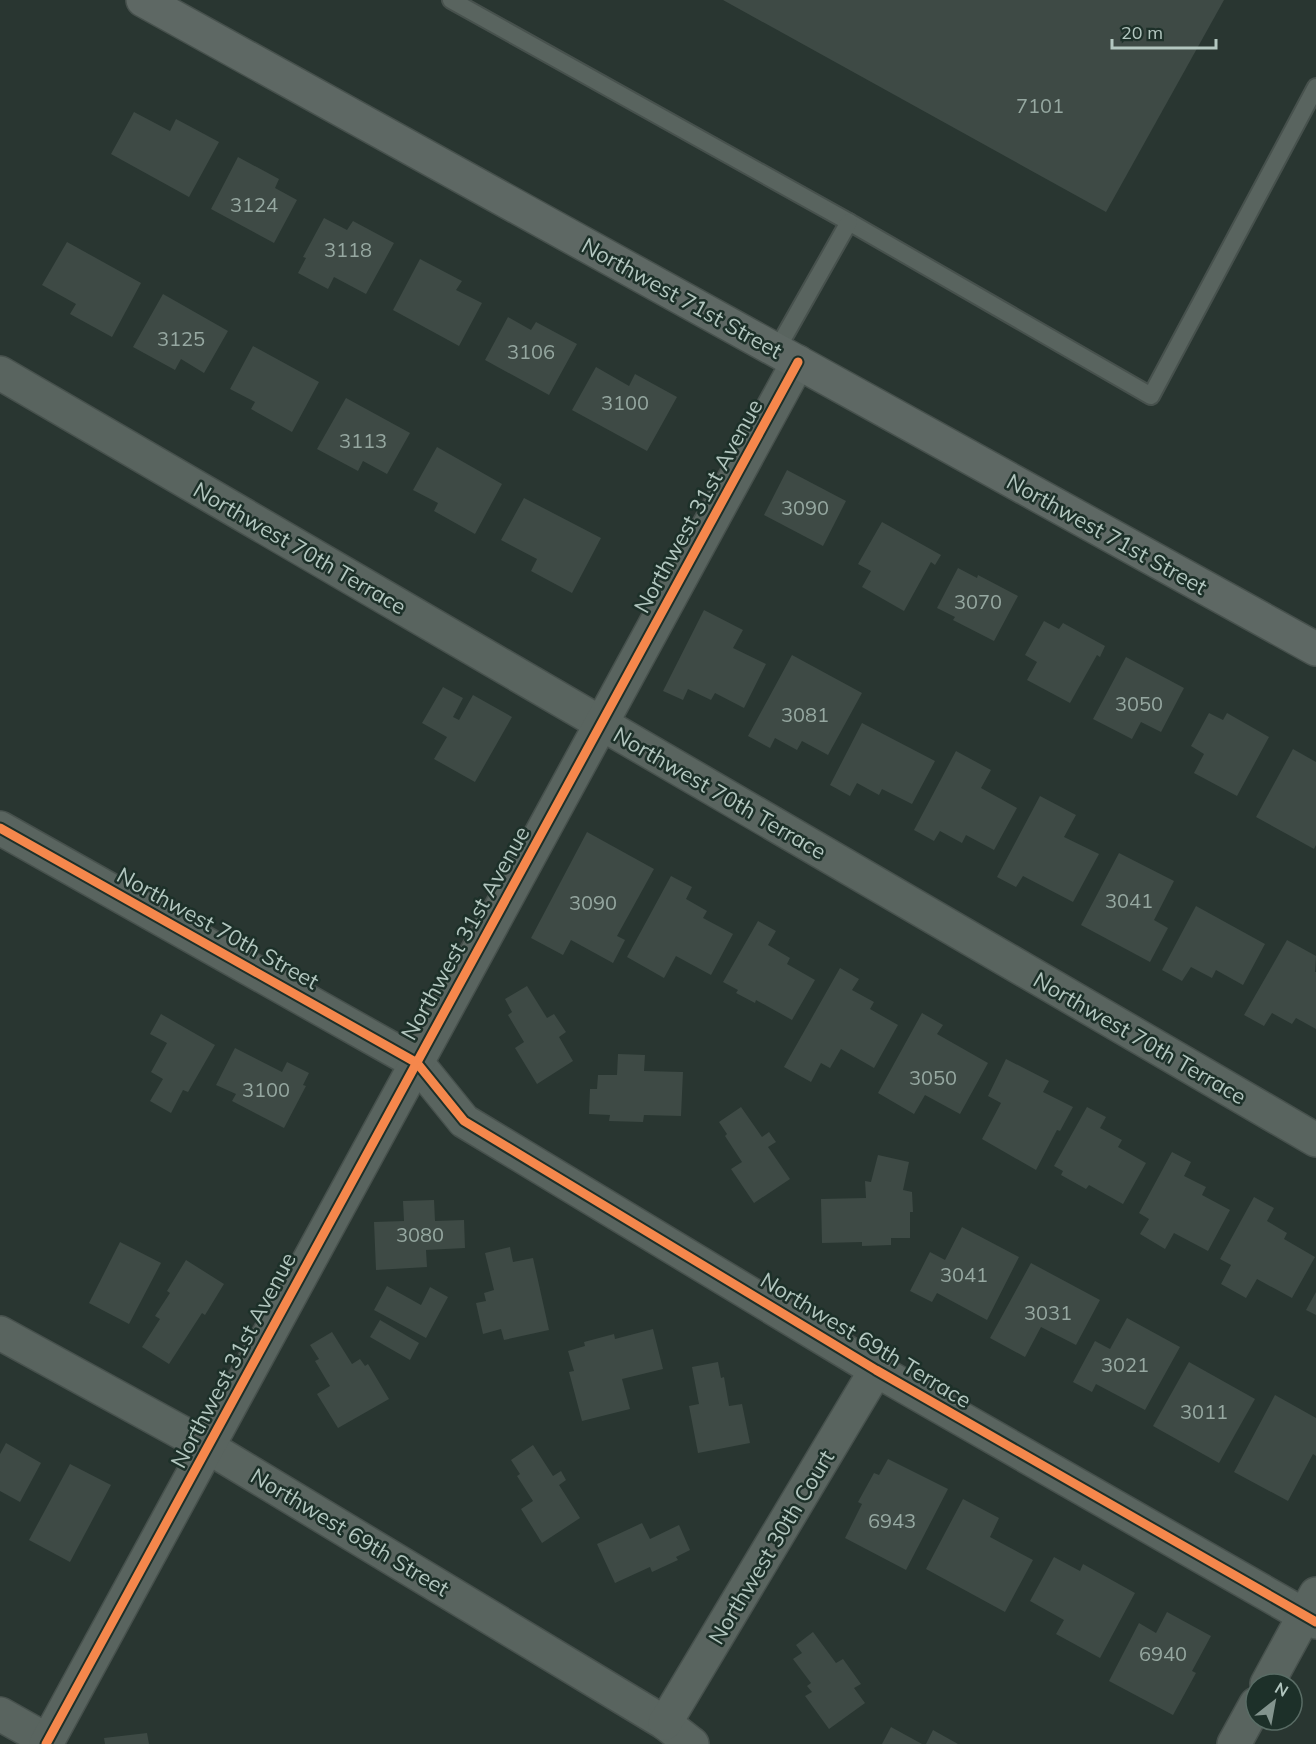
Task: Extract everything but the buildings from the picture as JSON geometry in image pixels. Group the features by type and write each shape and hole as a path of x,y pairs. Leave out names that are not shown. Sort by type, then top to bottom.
{"street":[{"name":"Northwest 71st Street","path":"143,0 1316,649"},
{"name":"Northwest 31st Avenue","path":"47,1742 602,724 787,357"},
{"name":"Northwest 70th Terrace","path":"0,373 1316,1140"},
{"name":"Northwest 70th Street","path":"0,828 417,1063"},
{"name":"Northwest 69th Terrace","path":"417,1063 464,1121 876,1370 1312,1611"},
{"name":"Northwest 69th Street","path":"0,1334 208,1447 664,1723 692,1744"},
{"name":"Northwest 30th Court","path":"664,1723 876,1370"},
{"path":"1274,1672 1312,1611"},
{"path":"0,1714 47,1742"},
{"path":"1234,1744 1244,1726"}],"lane":[{"path":"451,0 849,222 1151,396 1316,87"},
{"path":"787,357 849,222"}],"cycle path":[{"path":"46,1744 798,362"},
{"path":"0,828 417,1063 464,1121 876,1370 1316,1622"}]}
